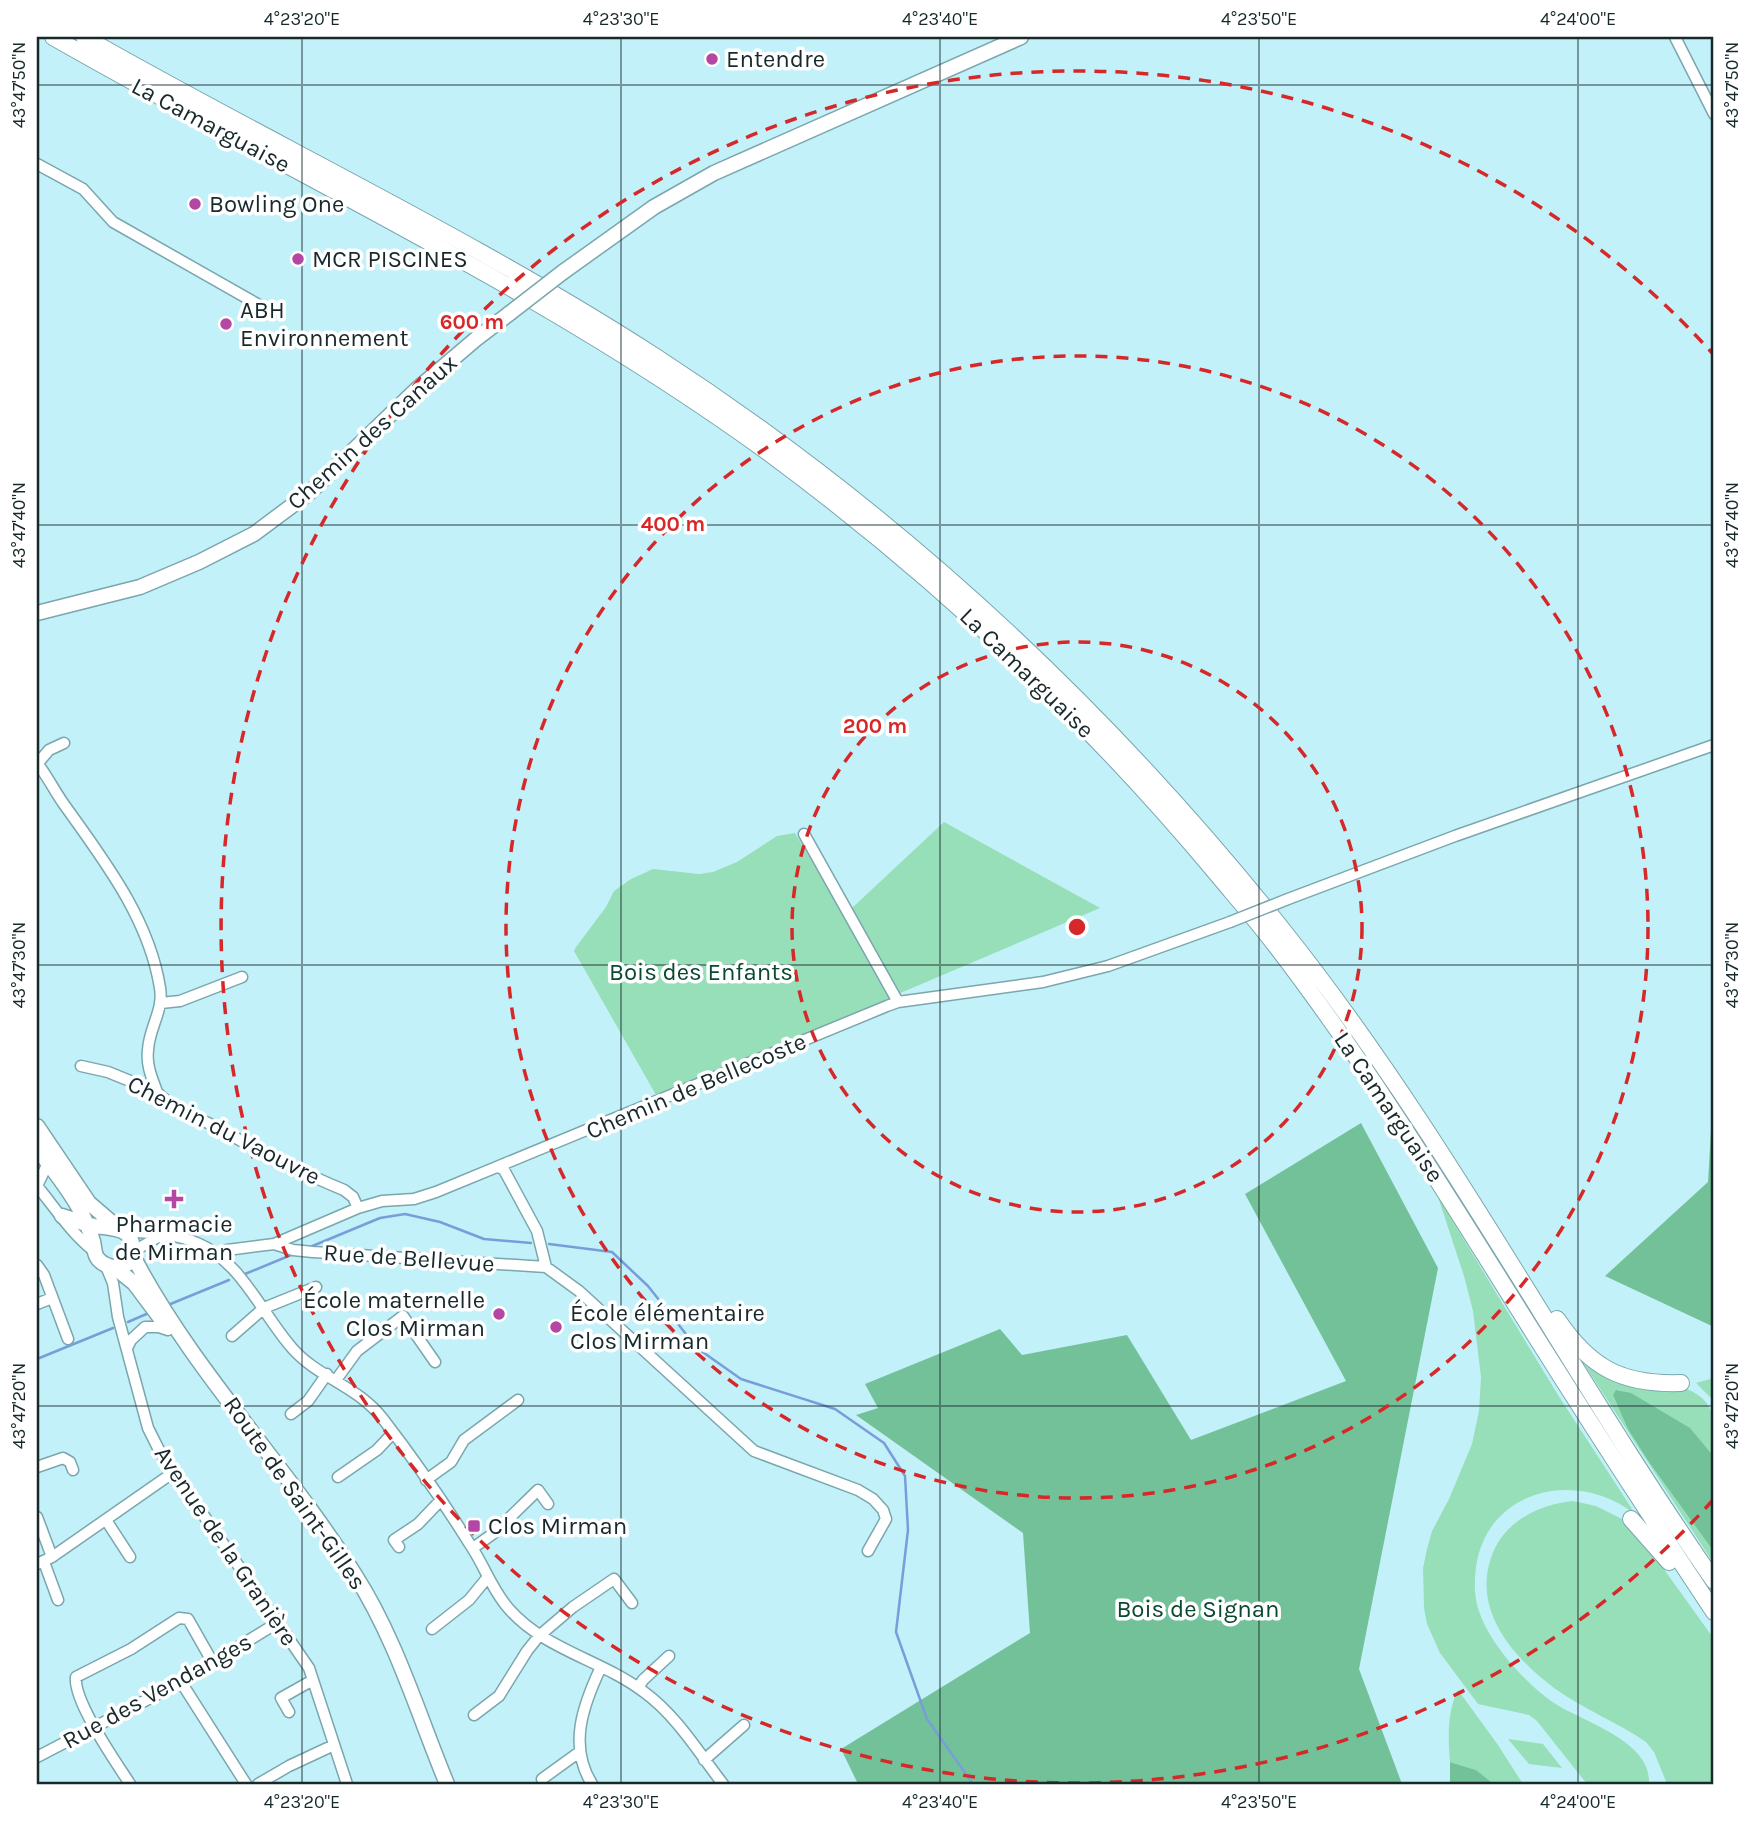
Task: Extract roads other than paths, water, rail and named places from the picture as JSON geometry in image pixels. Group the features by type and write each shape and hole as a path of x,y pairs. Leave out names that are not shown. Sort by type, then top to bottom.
{"highway":[{"name":"La Camarguaise","path":"53,37 502,282 575,324 720,418 891,548 1054,696 1127,772 1273,942 1343,1037 1408,1134 1605,1448 1714,1615"},
{"name":"La Camarguaise","path":"84,37 453,237 584,312 739,413 891,529 1035,657 1137,760 1203,833 1326,987 1444,1157 1651,1487 1714,1581"},
{"path":"1343,1037 1390,1117"},
{"path":"1444,1157 1493,1222 1563,1329 1584,1353 1621,1377 1647,1382 1681,1383"},
{"path":"1632,1519 1714,1615"}],"main road":[{"name":"Chemin des Canaux","path":"37,613 140,587 254,534 309,493 416,390 476,339 654,207 714,173 1021,37"},
{"path":"37,1126 89,1203 130,1240 133,1256 123,1267 110,1266 97,1258 80,1210 37,1148"},
{"path":"62,1216 85,1224 118,1228"},
{"path":"94,1245 118,1228"},
{"name":"Route de Saint-Gilles","path":"133,1256 187,1342 294,1487 363,1588 408,1683 447,1784"},
{"name":"Route de Saint-Gilles","path":"110,1266 134,1283 324,1538 359,1591 398,1671 441,1784"}],"street":[{"path":"1675,37 1714,114"},
{"path":"37,164 83,189 113,222 266,309"},
{"path":"64,743 50,750 37,763 103,859 131,906 151,951 161,1003 148,1049 149,1069 157,1092"},
{"name":"Chemin de Bellecoste","path":"220,1255 227,1250 274,1244 382,1201 425,1196 898,1002 1056,979 1108,966 1455,836 1714,746"},
{"path":"804,834 898,1002"},
{"path":"161,1003 180,1001 242,977"},
{"name":"Chemin du Vaouvre","path":"81,1066 108,1072 157,1092 182,1110 271,1157 344,1190 353,1197 358,1209"},
{"path":"48,1163 37,1186 62,1216 69,1229 94,1245"},
{"path":"499,1167 504,1170 537,1231 546,1266 579,1291 754,1451 826,1476 873,1499 883,1510 886,1519 868,1551"},
{"path":"118,1228 196,1242 220,1255 264,1308 292,1348 309,1364 355,1391 382,1416 473,1548 487,1578 509,1610 539,1636 638,1688 675,1721 723,1784"},
{"path":"133,1256 158,1237 171,1236"},
{"name":"Rue de Bellevue","path":"274,1244 313,1252 546,1266"},
{"name":"Avenue de la Granière","path":"118,1305 133,1256"},
{"path":"37,1265 44,1275 68,1339"},
{"name":"Avenue de la Granière","path":"110,1266 118,1317 148,1427 160,1452 309,1668 347,1784"},
{"path":"232,1336 264,1308 316,1287"},
{"path":"37,1304 52,1298"},
{"path":"291,1414 308,1401 357,1352 403,1316 435,1362"},
{"path":"127,1348 145,1326 159,1326 168,1330"},
{"path":"426,1480 451,1462 464,1440 518,1400"},
{"path":"338,1476 376,1450 393,1433"},
{"path":"37,1467 62,1458 70,1462 73,1470"},
{"path":"44,1561 174,1472"},
{"path":"473,1548 494,1533 538,1490 548,1504"},
{"path":"399,1547 394,1540 418,1524 440,1501"},
{"path":"37,1517 44,1561 58,1600"},
{"path":"106,1520 130,1557"},
{"path":"432,1629 469,1600 487,1578"},
{"path":"474,1715 499,1696 539,1636 573,1607 614,1579 632,1603"},
{"path":"130,1784 95,1727 75,1686 76,1677 131,1648 179,1618 188,1619 213,1663"},
{"name":"Rue des Vendanges","path":"37,1757 181,1682 277,1623"},
{"path":"638,1688 669,1656"},
{"path":"592,1784 579,1753 582,1714 601,1667"},
{"path":"289,1712 281,1698 313,1680"},
{"path":"181,1682 246,1784"},
{"path":"704,1760 744,1725"},
{"path":"258,1784 334,1745"},
{"path":"542,1779 579,1753"}],"waterway":[{"path":"310,1247 380,1218 405,1214 440,1222 484,1239 531,1243"},
{"path":"549,1244 612,1252 648,1286 697,1348 741,1379 835,1409 884,1443 905,1476 908,1530 896,1632 927,1719 973,1784"},
{"path":"245,1274 291,1255"},
{"path":"168,1305 229,1280"},
{"path":"128,1322 151,1312"},
{"path":"37,1359 113,1328"}],"place":[{"name":"Entendre","path":"712,59"},
{"name":"Bowling One","path":"195,204"},
{"name":"MCR PISCINES","path":"298,259"},
{"name":"ABH Environnement","path":"226,324"},
{"name":"Pharmacie de Mirman","path":"174,1199"},
{"name":"École maternelle Clos Mirman","path":"499,1314"},
{"name":"École élémentaire Clos Mirman","path":"556,1327"},
{"name":"Clos Mirman","path":"474,1526"}],"park label":[{"name":"Bois des Enfants","path":"701,972"},
{"name":"Bois de Signan","path":"1198,1609"}]}
